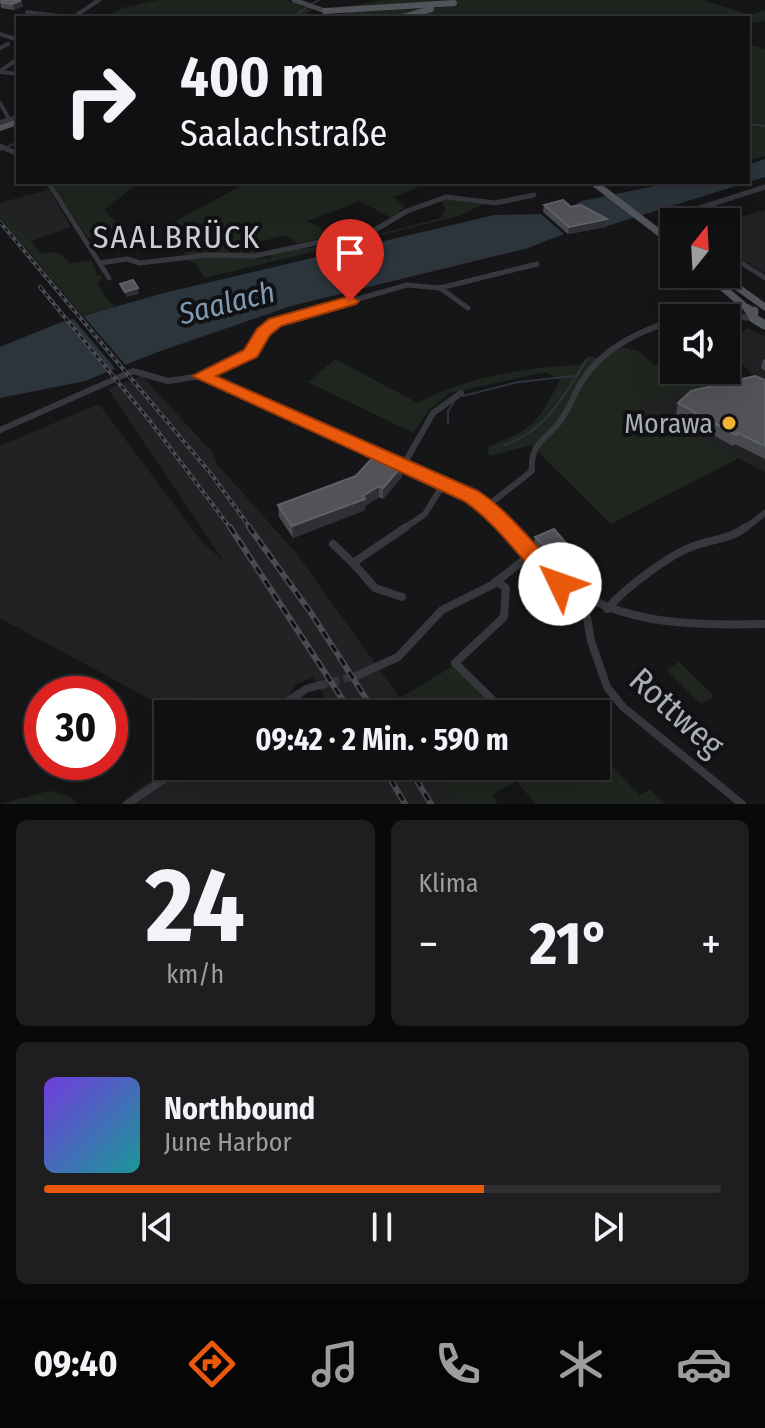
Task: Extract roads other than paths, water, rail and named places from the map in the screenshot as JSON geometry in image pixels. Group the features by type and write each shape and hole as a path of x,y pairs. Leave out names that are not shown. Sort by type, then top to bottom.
{"main road":[{"path":"294,0 336,16"},
{"path":"407,16 464,0"},
{"path":"320,10 454,3"},
{"path":"393,4 410,10 402,16"},
{"path":"435,16 433,12 438,7"},
{"path":"349,16 358,8"},
{"path":"320,10 320,16"},
{"path":"596,184 660,234"},
{"path":"725,288 765,325"},
{"path":"738,288 765,308"},
{"path":"753,316 755,310 765,308"}],"street":[{"path":"75,16 99,0"},
{"path":"27,12 57,16"},
{"path":"0,48 8,44"},
{"path":"1,106 9,119"},
{"path":"0,125 9,119 16,119"},
{"path":"49,184 109,278"},
{"path":"695,208 765,187"},
{"path":"100,263 127,259 140,263 207,255 255,256 375,230 407,211 446,197 495,203 534,195"},
{"path":"740,262 765,278"},
{"path":"0,430 133,371 168,381 201,376 251,353 263,332 275,323 407,285 440,288 537,264"},
{"path":"440,288 468,308"},
{"path":"740,315 753,316"},
{"path":"487,506 532,471 529,453 532,446 562,420 595,362 629,337 660,325"},
{"path":"201,376 406,465 487,506 529,556 560,584 590,602 645,619 701,626 765,624"},
{"path":"406,465 433,413 461,393"},
{"path":"353,563 425,514 444,483"},
{"path":"607,609 617,596 644,581 679,553 698,544 731,538 765,513"},
{"path":"333,544 375,588 402,597"},
{"path":"356,676 406,652 442,610 496,581 529,556"},
{"path":"493,700 455,663 504,621 509,607 506,588 496,581"},
{"name":"Rottweg","path":"590,602 586,612 591,641 607,687 623,707 742,804"},
{"path":"289,700 306,689 320,685"},
{"path":"126,803 162,780"}],"water":[{"path":"765,159 765,177 750,182 750,164"},
{"path":"665,184 742,184 604,227 568,208 582,201"},
{"name":"Saalach","path":"541,214 564,234 528,248 291,306 85,381 0,398 0,347 59,323 160,294 494,215"}],"waterway":[{"path":"312,4 319,0"},
{"path":"295,16 307,7"},
{"path":"750,124 765,126"},
{"path":"0,150 16,143"},
{"path":"504,445 519,439 543,421 587,359"},
{"path":"463,396 518,382 574,376"},
{"path":"448,423 448,411 454,402"}],"tunnel":[{"path":"320,685 356,676"}],"railway":[{"path":"0,222 212,475 251,529"},
{"path":"40,287 150,421 231,529"},
{"path":"230,527 343,700"},
{"path":"249,527 311,613 367,700"},
{"path":"391,780 405,804"},
{"path":"416,780 431,804"}],"place":[{"name":"Morawa","path":"729,423"}],"district":[{"name":"SAALBRÜCK","path":"177,237"}]}
